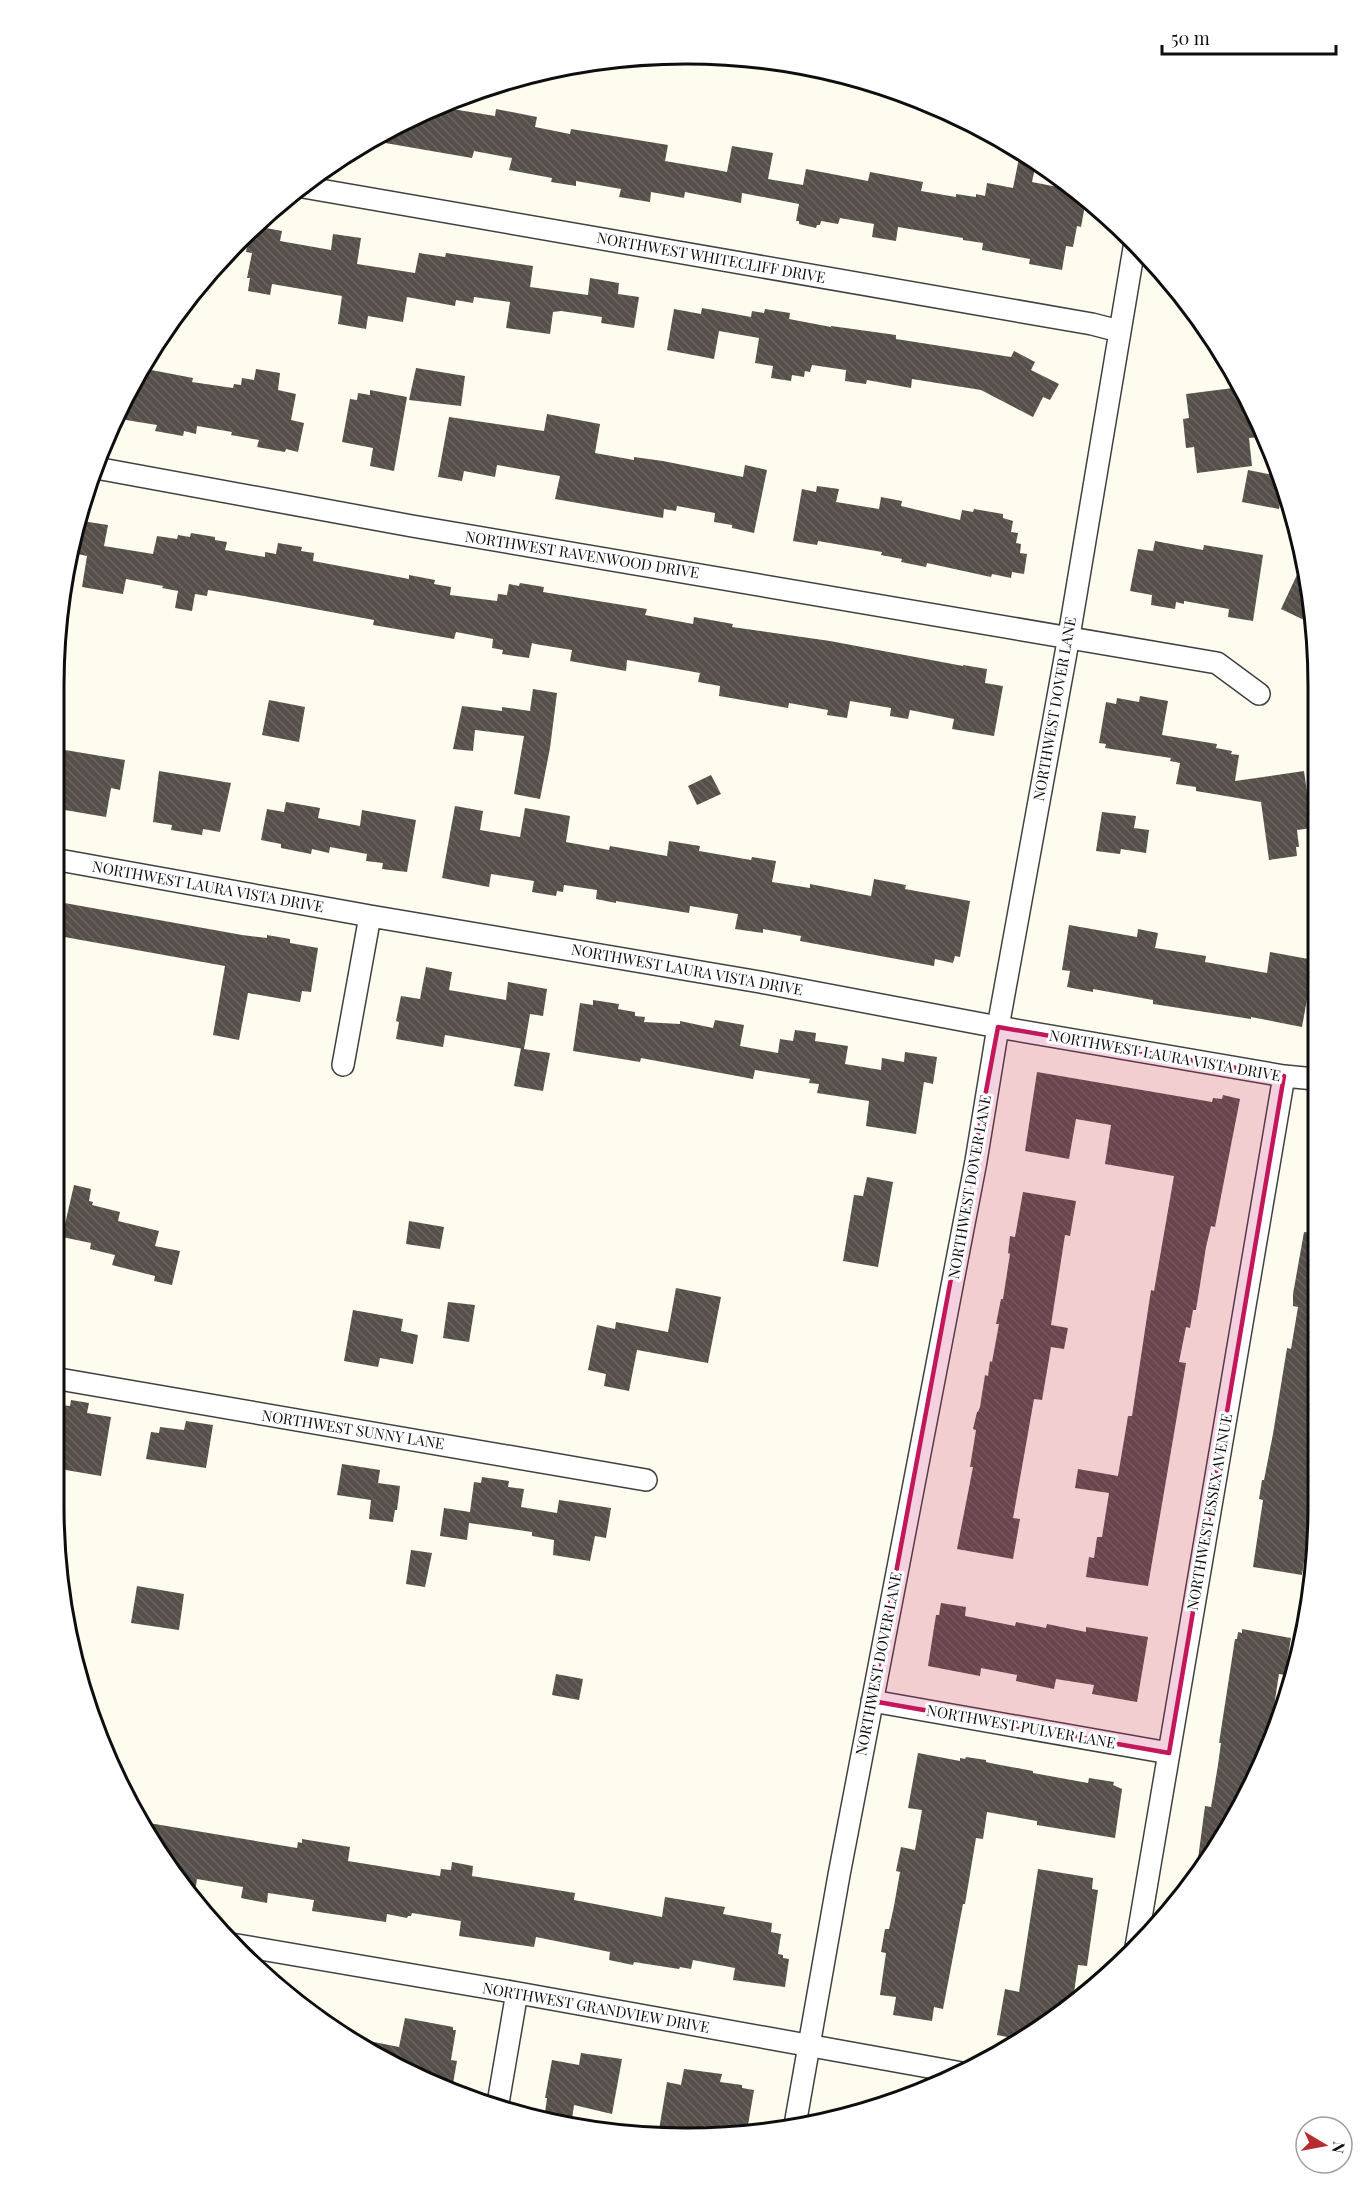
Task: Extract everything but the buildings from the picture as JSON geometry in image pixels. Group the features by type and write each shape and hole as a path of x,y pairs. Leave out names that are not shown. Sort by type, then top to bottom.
{"street":[{"name":"NORTHWEST WHITECLIFF DRIVE","path":"314,189 1092,324 1119,332"},
{"name":"NORTHWEST DOVER LANE","path":"796,2119 838,1875 976,1161 1069,636 1133,255"},
{"name":"NORTHWEST RAVENWOOD DRIVE","path":"104,469 423,528 1069,636 1217,663 1259,694"},
{"name":"NORTHWEST LAURA VISTA DRIVE","path":"64,861 370,916 760,982 998,1027 1308,1078"},
{"path":"344,1065 370,916"},
{"name":"NORTHWEST ESSEX AVENUE","path":"1139,1932 1284,1076"},
{"name":"NORTHWEST SUNNY LANE","path":"64,1380 646,1480"},
{"name":"NORTHWEST PULVER LANE","path":"872,1701 1169,1753"},
{"name":"NORTHWEST GRANDVIEW DRIVE","path":"248,1947 947,2070"},
{"path":"499,2100 518,1993"}],"highlighted area":[{"path":"998,1027 1284,1076 1169,1753 872,1701"}]}
